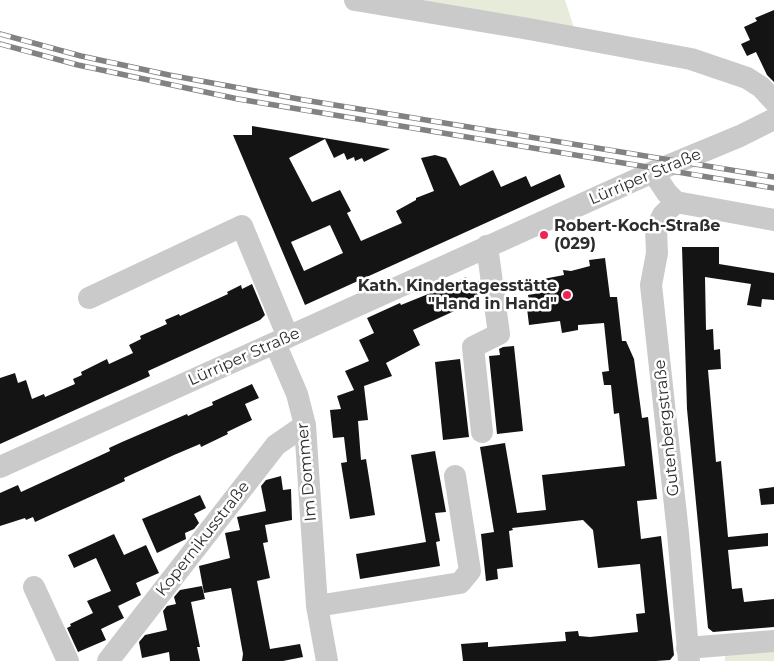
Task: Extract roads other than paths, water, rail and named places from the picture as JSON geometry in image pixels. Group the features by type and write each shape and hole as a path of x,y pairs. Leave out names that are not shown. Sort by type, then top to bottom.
{"street":[{"path":"355,0 538,30 691,59 747,78 761,87 774,101"},
{"name":"Lürriper Straße","path":"0,467 487,246 653,172 740,136 774,119"},
{"path":"653,172 667,193 676,202 774,220"},
{"name":"Gutenbergstraße","path":"676,202 663,215 656,229 657,253 652,285 677,523 688,654"},
{"name":"Im Dommer","path":"89,298 242,226 282,340 305,425 317,606 327,661"},
{"path":"482,432 473,347 499,334 487,246"},
{"name":"Kopernikusstraße","path":"108,661 276,445 305,425"},
{"path":"317,606 460,583 470,572 456,476"},
{"path":"34,587 68,661"},
{"path":"688,654 774,641"}],"railway":[{"path":"0,34 81,56 169,75 304,100 774,177"},
{"path":"0,44 78,65 238,99 774,188"}],"place":[{"name":"Robert-Koch-Straße (029)","path":"544,235"},
{"name":"Kath. Kindertagesstätte \"Hand in Hand\"","path":"567,295"}]}
